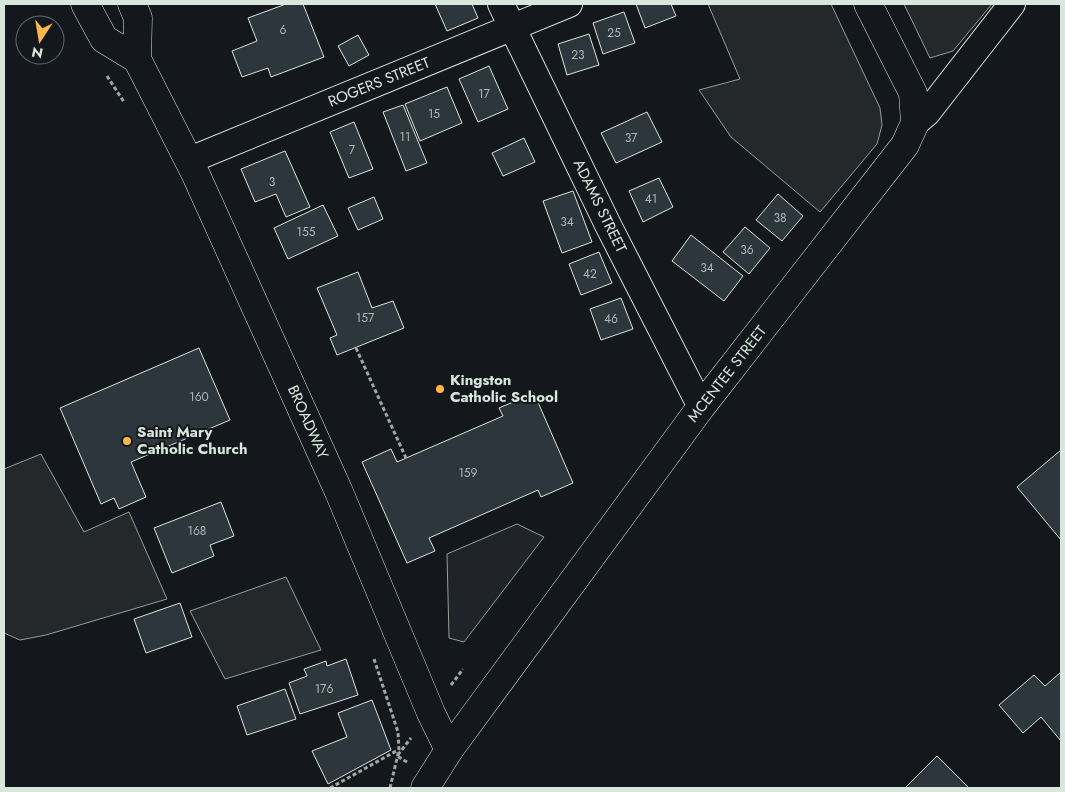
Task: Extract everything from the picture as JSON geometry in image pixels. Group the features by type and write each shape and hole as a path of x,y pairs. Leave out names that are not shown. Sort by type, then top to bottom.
{"main road":[{"path":"85,4 104,39 137,59"},
{"name":"BROADWAY","path":"132,4 138,18 137,59 190,160 339,492 431,713 449,750"},
{"path":"868,4 912,93 915,123"},
{"name":"MCENTEE STREET","path":"449,750 701,407 905,145 915,123"},
{"path":"426,788 449,750"}],"street":[{"name":"ADAMS STREET","path":"501,4 608,225 701,407"},
{"name":"ROGERS STREET","path":"190,160 569,4"},
{"name":"MCENTEE STREET","path":"915,123 927,113 1012,4"}],"path":[{"path":"107,76 127,108"},
{"path":"356,348 406,458"},
{"path":"373,655 398,732 399,750 390,788"},
{"path":"330,788 399,750"}],"shaded area":[{"path":"708,4 831,4 880,108 882,125 877,144 820,212 731,137 699,90 740,79"},
{"path":"904,4 992,4 953,51 930,58"},
{"path":"41,454 84,532 129,512 167,599 46,635 20,640 4,633 4,469"},
{"path":"517,524 544,537 464,642 449,638 447,554"},
{"path":"286,577 321,650 225,679 190,611"}],"building":[{"path":"286,4 303,4 324,57 271,77 268,68 242,77 232,51 257,41 248,18"},
{"path":"435,4 472,4 478,18 447,31"},
{"path":"636,4 671,4 676,16 645,28"},
{"path":"624,12 635,43 603,54 593,23"},
{"path":"589,34 599,65 567,75 558,44"},
{"path":"358,35 369,55 349,66 338,46"},
{"path":"489,66 508,109 478,122 459,79"},
{"path":"447,87 462,123 420,141 405,104"},
{"path":"403,105 427,163 406,171 383,112"},
{"path":"647,112 662,142 616,163 601,133"},
{"path":"354,122 373,169 349,178 330,132"},
{"path":"524,138 535,162 503,176 492,153"},
{"path":"285,151 310,207 286,217 276,194 255,202 241,169"},
{"path":"659,178 673,207 643,222 629,191"},
{"path":"573,191 592,242 562,253 543,201"},
{"path":"778,194 803,216 782,241 756,220"},
{"path":"374,197 383,219 358,230 348,208"},
{"path":"323,205 338,236 288,259 274,228"},
{"path":"745,227 770,248 749,274 723,252"},
{"path":"691,235 743,276 724,301 672,261"},
{"path":"599,252 612,283 581,295 569,264"},
{"path":"358,272 372,308 393,301 404,328 337,355 330,338 337,335 317,288"},
{"path":"621,298 633,329 601,340 590,309"},
{"name":"Saint Mary Catholic Church","path":"199,348 230,420 131,462 146,497 119,509 114,498 101,504 60,408"},
{"path":"534,393 573,483 541,497 538,490 429,538 435,551 407,563 362,462 391,449 397,462 503,416 499,408"},
{"path":"1061,450 1061,540 1017,487"},
{"path":"221,502 234,536 210,545 214,556 172,573 154,528"},
{"path":"180,603 192,637 146,653 134,619"},
{"path":"346,659 358,695 300,714 289,683 307,676 304,669 326,661 327,666"},
{"path":"1061,672 1061,741 1041,717 1023,733 999,705 1034,675 1045,686"},
{"path":"285,689 296,719 247,735 237,706"},
{"path":"372,700 391,750 328,784 312,751 347,737 338,713"},
{"path":"937,756 969,788 905,788"}],"place":[{"name":"Kingston Catholic School","path":"440,389"},
{"name":"Saint Mary Catholic Church","path":"127,441"}]}
